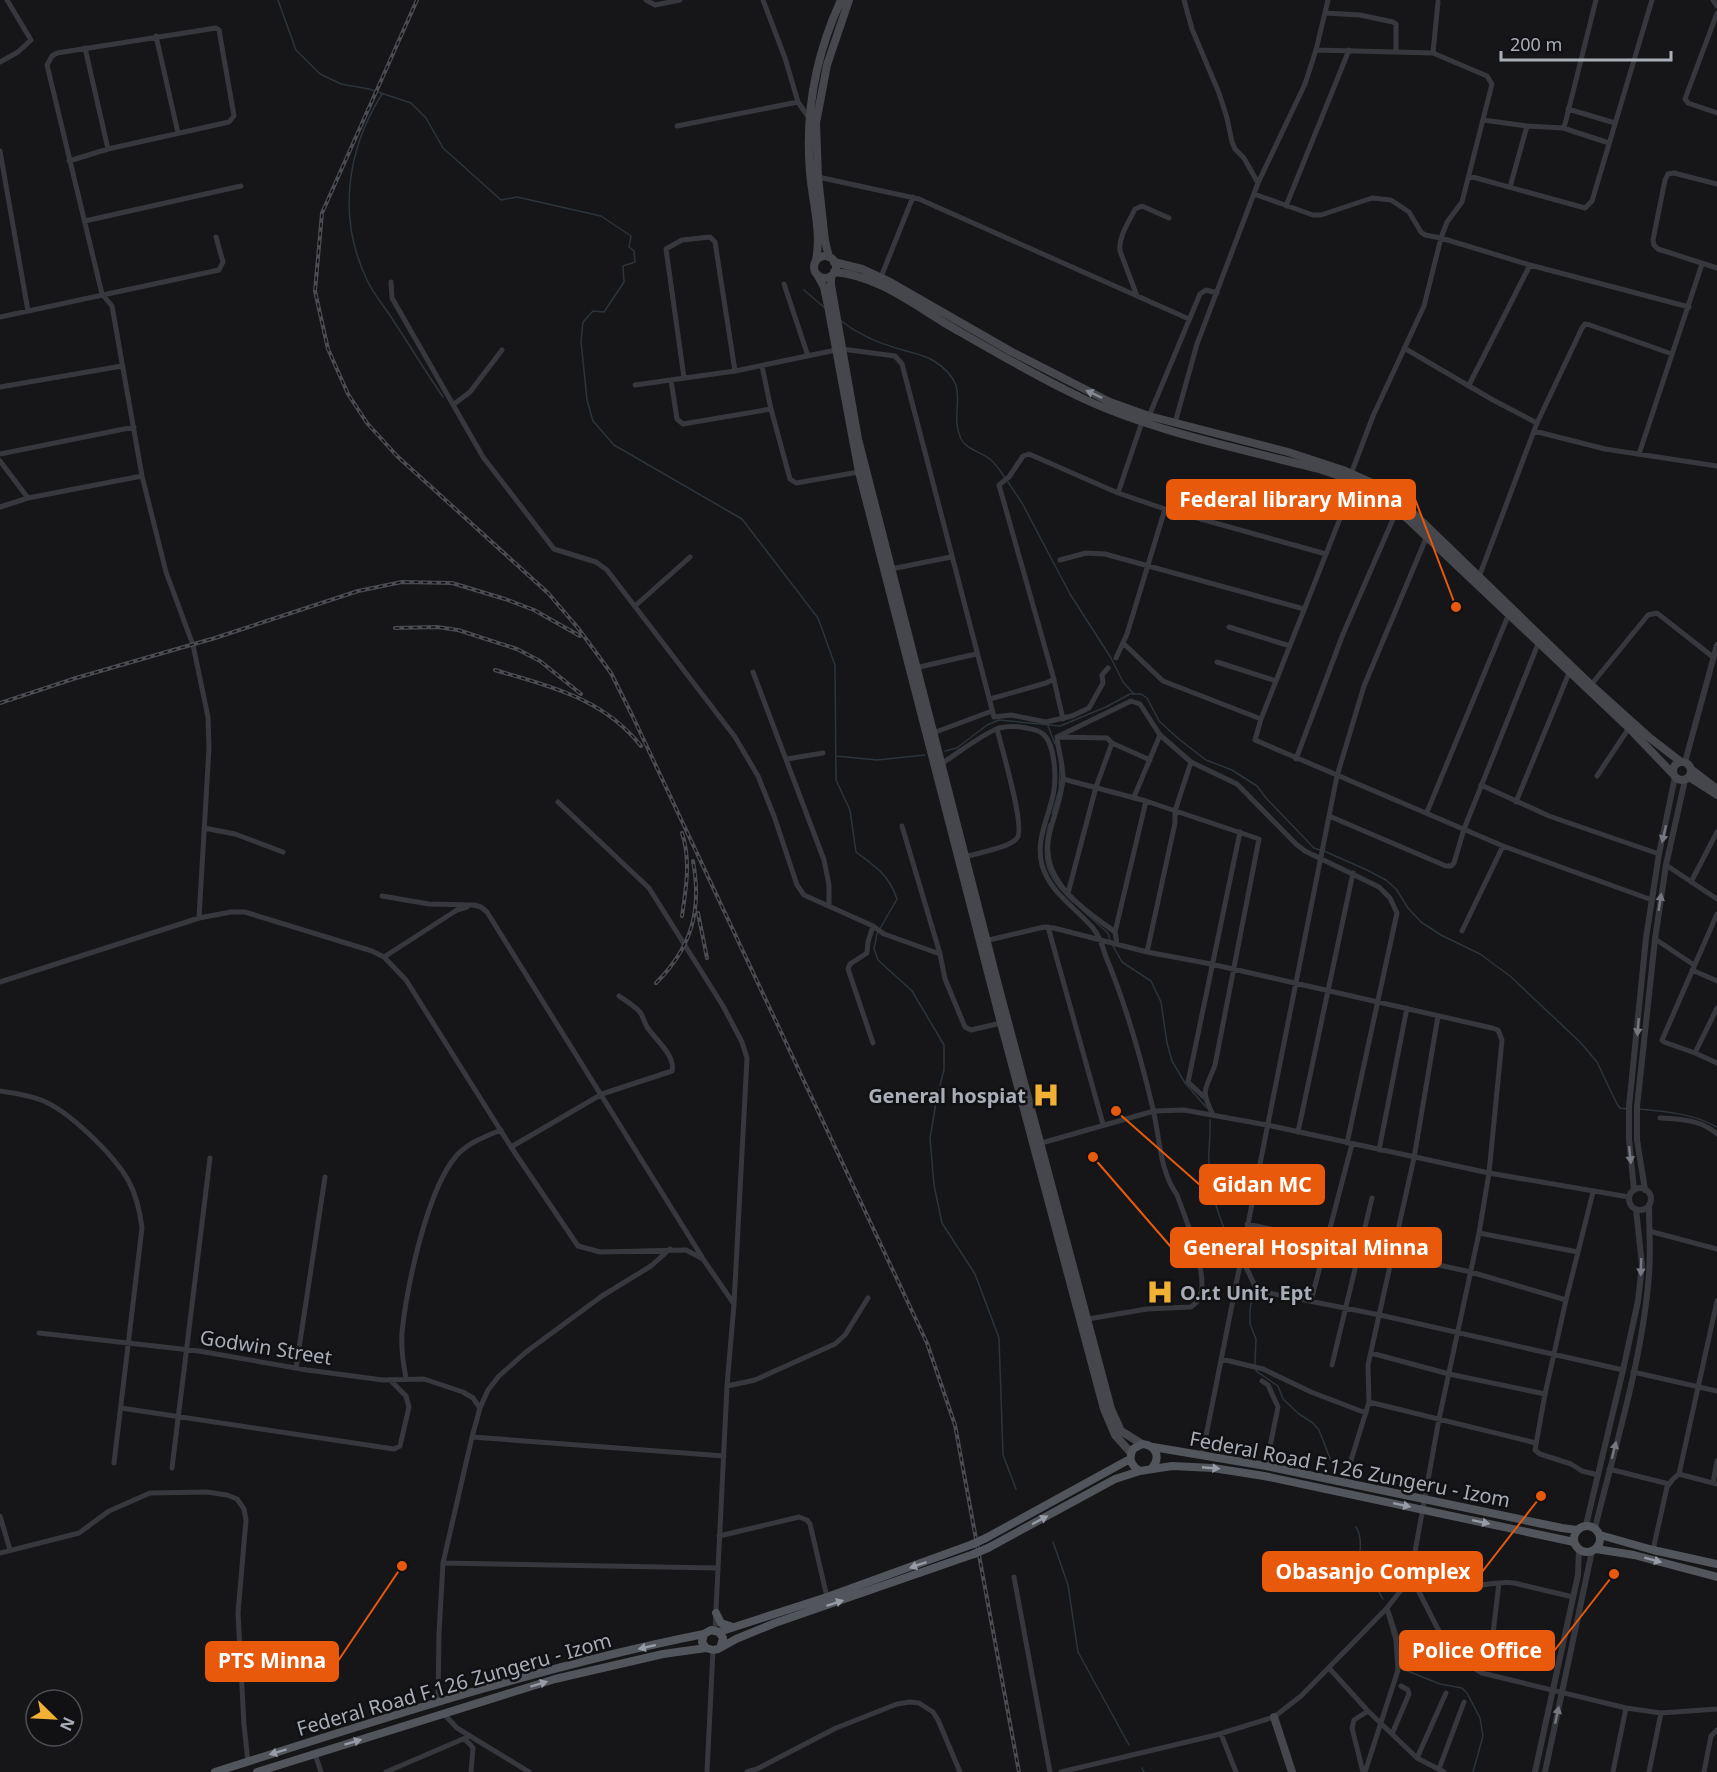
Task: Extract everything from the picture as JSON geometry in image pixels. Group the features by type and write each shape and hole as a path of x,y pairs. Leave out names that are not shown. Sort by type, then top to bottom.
{"main road":[{"path":"717,1631 974,1549 988,1548 1115,1479 1152,1468 1157,1460 1153,1447 1127,1436 1117,1425 1111,1409 1088,1319 1001,1023 965,857 933,733 913,669 891,569 858,439 839,349 837,322 828,306 824,287 814,270 818,240 810,173 809,118 821,56 841,0"},
{"path":"849,0 833,43 822,84 816,123 818,177 825,241 831,259 833,314 859,472 913,669 1104,1409 1115,1435 1130,1456 1135,1468 1140,1471"},
{"path":"816,260 822,256 881,277 1052,374 1110,402 1149,416 1288,452 1381,488 1411,511 1591,685 1650,738 1688,764 1689,776"},
{"path":"818,276 826,278 832,274 851,274 877,283 1060,387 1095,404 1142,422 1353,478 1382,498 1427,536 1508,616 1629,728 1674,775 1689,776 1717,789"},
{"path":"1674,775 1675,765 1683,762"},
{"path":"1689,776 1717,795"},
{"path":"721,1646 723,1638 717,1631 711,1629 704,1634 702,1642 709,1649 721,1646 775,1623 974,1549 986,1538 1130,1456 1133,1449 1142,1444"},
{"name":"Federal Road F.126 Zungeru - Izom","path":"1153,1447 1266,1466 1562,1528 1581,1527"},
{"name":"Federal Road F.126 Zungeru - Izom","path":"1152,1468 1172,1466 1213,1468 1264,1476 1577,1546"},
{"path":"1717,1564 1653,1550 1581,1527 1577,1546 1587,1552 1594,1550 1634,1555 1717,1577"},
{"path":"1594,1550 1600,1542 1598,1531"},
{"path":"716,1613 721,1623 734,1627"},
{"name":"Federal Road F.126 Zungeru - Izom","path":"215,1772 438,1702 554,1669 704,1634"},
{"name":"Federal Road F.126 Zungeru - Izom","path":"257,1772 555,1679 689,1649 709,1649"},
{"path":"1274,1717 1292,1772"}],"street":[{"path":"0,62 18,52 31,40 7,0"},
{"path":"646,0 655,5 680,0"},
{"path":"763,0 785,58 798,102 809,118"},
{"path":"1184,0 1192,29 1219,93 1232,142 1258,183"},
{"path":"1175,423 1193,354 1258,183 1305,84 1328,0"},
{"path":"1563,128 1596,0"},
{"path":"1469,176 1585,208 1589,206 1652,0"},
{"path":"1432,53 1438,2"},
{"path":"1325,13 1360,15 1393,21 1396,51"},
{"path":"1717,14 1685,99 1688,103 1717,113"},
{"path":"69,161 108,149 229,122 234,116 220,32 216,28 57,53 47,64 69,161 102,294 112,306 142,476 166,572 193,645 202,683 208,717 209,748 199,918"},
{"path":"156,36 178,133"},
{"path":"85,48 108,149"},
{"path":"1316,50 1432,53 1491,79 1492,84 1462,202 1447,222 1424,306 1373,416 1326,555 1255,738 1257,742 1296,759 1427,812 1503,846 1652,900"},
{"path":"1286,206 1349,50"},
{"path":"677,126 798,102"},
{"path":"1568,109 1615,123"},
{"path":"1484,120 1563,128 1609,143"},
{"path":"1510,187 1527,126"},
{"path":"0,151 28,310"},
{"path":"1717,184 1674,173 1668,174 1653,240 1658,249 1717,268"},
{"path":"818,177 913,197 1189,319"},
{"path":"85,221 241,186"},
{"path":"1254,194 1313,216 1372,198 1382,198 1403,206 1425,235 1689,308"},
{"path":"881,277 913,197"},
{"path":"1137,296 1120,251 1119,244 1122,236 1138,206 1169,218"},
{"path":"0,317 219,270 223,262 216,237"},
{"path":"684,378 666,249 684,240 710,237 715,242 735,371"},
{"path":"1639,454 1702,264"},
{"path":"1469,385 1530,265"},
{"path":"391,282 392,298 483,458 554,549 596,562 607,570 735,737 758,776 774,816 796,885 804,894 884,934 940,954"},
{"path":"784,284 808,356"},
{"path":"1149,416 1203,291 1217,293"},
{"path":"1479,577 1537,423 1560,369 1585,324 1672,354"},
{"path":"1404,348 1537,423"},
{"path":"634,385 735,371 839,349 895,356 900,359 994,717 1011,715 1046,722 1063,719 1089,708 1103,683 1102,675 1108,668"},
{"path":"454,404 470,392 502,350"},
{"path":"0,387 122,366"},
{"path":"762,366 790,480 792,482 859,472"},
{"path":"671,380 677,419 683,424 771,409"},
{"path":"1118,493 1142,422"},
{"path":"0,454 134,428"},
{"path":"1534,431 1594,447 1717,466"},
{"path":"1063,719 1054,679 1001,495 1000,483 1009,477 1023,456 1029,454 1118,493 1165,509 1326,555"},
{"path":"0,461 28,498"},
{"path":"0,507 28,498 142,476"},
{"path":"1116,658 1124,643 1165,509"},
{"path":"1296,759 1343,634 1397,510"},
{"path":"1202,1456 1337,776 1364,686 1427,536"},
{"path":"1060,560 1094,552 1147,564 1304,609"},
{"path":"636,606 690,557"},
{"path":"891,569 951,557"},
{"path":"1591,685 1648,615 1653,613 1657,613 1713,657"},
{"path":"1427,812 1508,616"},
{"path":"1230,627 1290,646"},
{"path":"1124,643 1163,681 1261,719"},
{"path":"1329,816 1446,866 1451,866 1538,644"},
{"path":"1683,762 1717,645"},
{"path":"913,669 976,654"},
{"path":"1217,662 1276,681"},
{"path":"753,672 824,860 830,905"},
{"path":"1516,802 1569,673"},
{"path":"990,699 1054,679"},
{"path":"1057,737 1131,701 1140,704 1160,735 1191,762 1237,784 1296,844 1319,858 1379,887 1390,898 1397,913 1350,1144 1311,1301"},
{"path":"933,733 992,711"},
{"path":"941,764 997,729 1012,726 1023,727 1039,731 1047,738 1053,755 1056,776 1054,793 1040,840 1042,868 1055,891 1094,929 1101,940 1130,1026 1154,1111 1158,1143 1165,1170 1171,1187 1178,1195 1199,1262 1201,1296 1191,1307 1147,1309 1088,1319"},
{"path":"1597,776 1629,728"},
{"path":"965,857 1007,845 1016,840 1019,834 1017,808 997,729"},
{"path":"1134,797 1160,735"},
{"path":"1057,737 1107,738 1112,743 1150,760"},
{"path":"1057,737 1063,763 1063,779 1047,846 1051,873 1068,893 1115,932"},
{"path":"1068,893 1096,787 1112,743"},
{"path":"787,759 823,753"},
{"path":"1147,952 1175,823 1175,811 1191,762"},
{"path":"1634,1190 1628,1120 1629,1106 1652,900 1674,775"},
{"path":"1598,1531 1609,1469 1633,1372 1649,1274 1650,1196 1645,1190 1637,1140 1637,1107 1655,939 1666,865 1689,776"},
{"path":"1063,779 1134,797 1257,837 1259,841 1232,969 1215,1065 1206,1085 1204,1098"},
{"path":"1481,785 1549,816 1659,854"},
{"path":"1115,944 1115,932 1146,801"},
{"path":"558,802 649,888 723,1006 745,1049 747,1069 734,1304 727,1386 719,1536 717,1631"},
{"path":"902,826 940,954 945,979 964,1027 971,1030 1001,1023"},
{"path":"204,828 235,834 284,852"},
{"path":"1213,1115 1204,1098 1188,1082 1240,832"},
{"path":"1691,882 1717,832"},
{"path":"1462,931 1503,846"},
{"path":"1666,865 1717,899"},
{"path":"1298,1132 1353,873"},
{"path":"382,896 429,904 474,905 488,912 702,1259 734,1304"},
{"path":"384,957 458,910 474,905"},
{"path":"0,982 199,918 231,912 245,912 372,951 384,957 406,980 511,1147 578,1246 600,1252 686,1250 702,1259"},
{"path":"1717,914 1662,1040 1717,1063"},
{"path":"873,1043 848,969 850,964 867,953 868,942 874,927"},
{"path":"1048,927 1103,1124"},
{"path":"983,942 1048,927 1147,952 1211,964 1492,1028 1498,1030 1501,1035 1502,1047 1489,1173 1479,1233 1439,1419 1424,1510 1410,1575 1387,1608 1301,1696 1274,1717 1221,1734 1061,1772"},
{"path":"1655,939 1693,968 1717,981"},
{"path":"511,1147 602,1094 672,1071 674,1068 660,1042 646,1026 638,1009 619,996"},
{"path":"1379,1150 1407,1008"},
{"path":"1695,1053 1717,1008"},
{"path":"1344,1483 1369,1402 1367,1381 1371,1353 1414,1158 1438,1016"},
{"path":"0,1091 33,1097 55,1107 75,1122 94,1139 128,1179 140,1213 142,1228 114,1463"},
{"path":"1037,1144 1154,1111 1184,1110 1267,1125 1489,1173 1629,1197"},
{"path":"1660,1118 1697,1122 1717,1134"},
{"path":"406,1378 402,1334 410,1281 438,1185 446,1169 459,1153 475,1142 501,1130"},
{"path":"172,1468 210,1158"},
{"path":"296,1368 325,1177"},
{"path":"1645,1190 1639,1188 1634,1190 1629,1197 1630,1205 1636,1209 1644,1209 1649,1205"},
{"path":"1593,1192 1566,1300 1536,1443 1537,1453 1598,1475"},
{"path":"1332,1365 1372,1198"},
{"path":"1581,1527 1598,1475 1635,1315 1642,1265 1636,1209"},
{"path":"1247,1224 1471,1272 1566,1300"},
{"path":"1649,1231 1717,1249"},
{"path":"1479,1233 1578,1252"},
{"path":"438,1702 443,1563 472,1437 480,1407 488,1390 499,1376 526,1352 602,1296 651,1266 670,1249"},
{"path":"1199,1262 1224,1253 1241,1257 1258,1290 1623,1370"},
{"path":"727,1386 755,1380 835,1344 845,1335 868,1298"},
{"path":"1653,1550 1669,1484 1679,1474 1717,1300"},
{"name":"Godwin Street","path":"39,1332 186,1349 296,1368 390,1380 424,1379 463,1392 480,1407"},
{"path":"1371,1353 1449,1374 1545,1394"},
{"path":"1221,1359 1259,1367 1319,1396 1366,1413"},
{"path":"1633,1372 1717,1391"},
{"path":"121,1408 394,1449 400,1446 409,1407 406,1396 390,1380"},
{"path":"1262,1381 1268,1385 1278,1407 1266,1466"},
{"path":"1369,1402 1536,1443"},
{"path":"472,1437 724,1456"},
{"path":"1679,1474 1715,1484 1717,1461"},
{"path":"1609,1469 1669,1484"},
{"path":"0,1553 79,1533 109,1511 150,1493 207,1492 237,1499 244,1509 246,1520 238,1613 248,1762"},
{"path":"0,1516 10,1550"},
{"path":"719,1536 799,1517 807,1520 810,1524 827,1597"},
{"path":"1535,1772 1574,1597 1579,1570 1577,1546"},
{"path":"1545,1772 1594,1550"},
{"path":"443,1563 718,1568"},
{"path":"1410,1575 1450,1584 1514,1583 1574,1597"},
{"path":"1410,1575 1444,1643 1460,1659 1482,1673 1626,1708 1661,1713 1717,1709"},
{"path":"1014,1577 1050,1772"},
{"path":"1482,1673 1491,1650 1499,1582"},
{"path":"1364,1772 1398,1670 1396,1640 1387,1608"},
{"path":"707,1772 709,1649"},
{"path":"1329,1668 1368,1711 1417,1758 1440,1770 1464,1702"},
{"path":"1392,1734 1409,1694 1408,1690 1401,1686"},
{"path":"1417,1758 1446,1693"},
{"path":"747,1772 882,1708 910,1702 926,1706 933,1712 960,1772"},
{"path":"1613,1772 1626,1708"},
{"path":"1364,1772 1352,1728 1354,1720 1368,1711"},
{"path":"1649,1772 1661,1713"},
{"path":"444,1714 468,1738 529,1772"},
{"path":"1704,1772 1711,1736 1717,1730 1717,1723"},
{"path":"1221,1734 1236,1772"},
{"path":"386,1772 468,1738"},
{"path":"468,1738 473,1748 471,1772"},
{"path":"315,1754 321,1772"}],"waterway":[{"path":"278,0 296,50 320,74 341,84 369,89 411,103 426,118 443,148 501,200 517,197 601,216 631,236 629,247 634,251 635,262 623,266 624,282 604,312 593,311 583,322 581,341 587,400 593,421 614,445 742,519 818,618 835,665 836,780 850,810 856,852 886,878 897,899 877,934 874,949 878,960 912,991 944,1045 944,1070 930,1138 934,1185 942,1223 975,1274 999,1338 1003,1455 1016,1489"},
{"path":"382,94 360,139 354,162 349,210 352,234 358,258 370,287 443,397"},
{"path":"804,290 826,309"},
{"path":"841,321 876,341 922,355 946,371 954,380 957,389 957,418 961,439 967,446 991,460 1005,478"},
{"path":"1008,482 1022,503 1070,594 1111,658 1123,682 1134,694"},
{"path":"945,751 957,748 987,725 999,720 1060,726 1106,707 1130,694 1141,694 1147,698 1159,721 1180,740 1206,760 1232,770 1257,786 1314,848 1320,850"},
{"path":"1048,726 1055,744"},
{"path":"836,756 877,760 925,755"},
{"path":"1052,814 1059,790 1060,766"},
{"path":"1049,824 1045,848 1048,867 1051,876 1073,902"},
{"path":"1324,851 1386,880 1396,889 1408,908 1421,922 1441,935 1480,954 1510,976 1581,1043 1597,1062 1617,1104 1620,1108 1628,1109"},
{"path":"1079,907 1108,933 1110,940"},
{"path":"1112,944 1122,962 1151,981 1161,1002 1172,1061 1185,1083 1206,1107"},
{"path":"1638,1109 1689,1116 1717,1127"},
{"path":"1210,1120 1209,1163 1214,1196 1228,1238 1233,1248 1238,1250"},
{"path":"1255,1364 1256,1339 1250,1324 1250,1311 1252,1297 1257,1292"},
{"path":"1256,1369 1278,1386 1283,1399 1319,1430 1336,1474"},
{"path":"1356,1527 1360,1539 1362,1572 1383,1599"},
{"path":"1053,1542 1068,1585 1078,1652 1129,1745"},
{"path":"1391,1614 1400,1642 1401,1665 1405,1670 1440,1684 1462,1688 1480,1718 1483,1736 1473,1772"},
{"path":"1142,1768 1144,1772"}],"railway":[{"path":"417,0 322,213 315,291 328,349 348,394 367,423 397,456 548,593 578,628 611,673 633,717 927,1343 955,1425 1019,1772"},
{"path":"0,703 76,678 215,638 358,591 402,582 452,583 505,599 534,610 580,636"},
{"path":"395,628 437,627 458,630 517,649 540,661 581,694"},
{"path":"495,670 556,689 593,705 610,716 641,746"},
{"path":"682,833 687,864 682,916"},
{"path":"656,983 678,956 691,927 696,896 693,861"},
{"path":"698,913 707,958"}],"place":[{"name":"Federal library Minna","path":"1456,607"},
{"name":"General hospiat","path":"1046,1095"},
{"name":"Gidan MC","path":"1116,1111"},
{"name":"General Hospital Minna","path":"1093,1157"},
{"name":"O.r.t Unit, Ept","path":"1160,1292"},
{"name":"Obasanjo Complex","path":"1541,1496"},
{"name":"PTS Minna","path":"402,1566"},
{"name":"Police Office","path":"1614,1574"}]}
